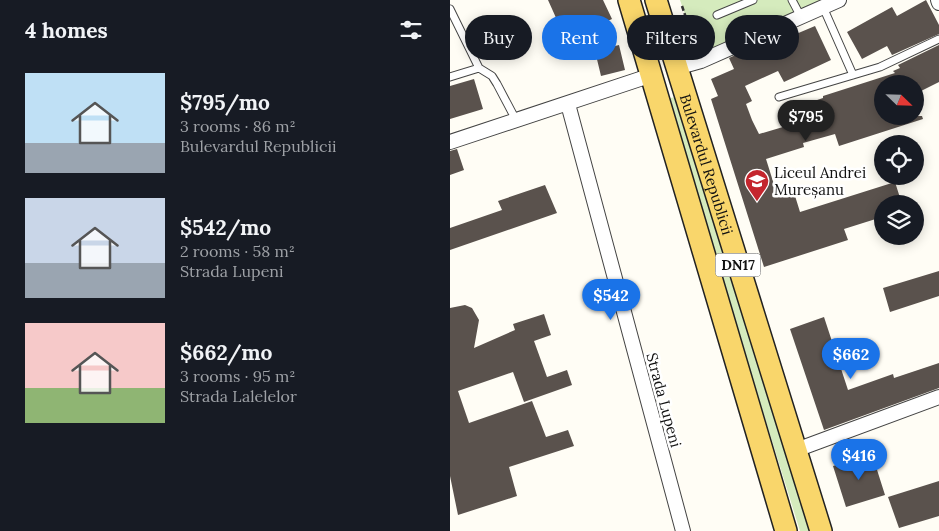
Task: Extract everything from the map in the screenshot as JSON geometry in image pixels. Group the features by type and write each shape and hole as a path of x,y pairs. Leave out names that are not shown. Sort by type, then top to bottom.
{"main road":[{"name":"Bulevardul Republicii","path":"629,0 786,531"},
{"name":"Bulevardul Republicii","path":"656,0 820,531"},
{"path":"676,3 681,40 676,68"}],"street":[{"path":"676,68 701,61 839,0"},
{"path":"450,142 652,75"},
{"name":"Strada Lupeni","path":"568,104 683,531"},
{"path":"796,450 939,397"}],"lane":[{"path":"717,15 753,0"},
{"path":"792,0 801,17"},
{"path":"823,7 853,75"},
{"path":"450,9 479,68 492,76 516,121"},
{"path":"779,96 880,67 939,39"},
{"path":"450,76 479,68"}],"path":[{"path":"676,3 701,61"}],"green space":[{"path":"680,0 839,0 799,18 799,15 725,15 725,50 715,55 715,15 685,15"},
{"path":"680,96 815,531 800,531 666,99"}],"building":[{"path":"548,0 603,0 610,15 555,15"},
{"path":"926,0 939,25 939,34 892,55 887,46 862,59 847,32 892,7 897,16"},
{"path":"815,26 831,60 784,82 778,71 745,86 752,101 746,104 759,134 783,127 779,113 874,80 874,125 904,125 839,146 835,134 803,143 804,147 766,159 776,191 792,186 800,212 886,185 896,185 899,195 874,195 874,220 844,229 848,240 764,267 711,99 718,96 711,79 734,69 730,60 799,60 799,33"},
{"path":"619,45 625,70 601,76 597,60 617,60 617,46"},
{"path":"939,45 939,82 924,90 924,75 889,75 895,73 893,71 900,68 898,65"},
{"path":"474,79 483,109 450,119 450,86"},
{"path":"457,149 464,170 450,175 450,151"},
{"path":"545,185 557,213 450,250 450,228 502,210 498,201"},
{"path":"939,271 939,296 890,312 883,288"},
{"path":"465,305 472,308 479,320 474,348 515,330 513,324 544,314 551,335 534,341 547,377 567,370 572,385 524,402 513,372 458,391 469,423 532,401 546,437 568,430 574,446 509,467 517,496 458,515 450,476 450,308"},
{"path":"824,317 848,390 893,374 894,378 939,363 939,388 824,430 790,329"},
{"path":"872,454 885,495 846,507 833,466"},
{"path":"939,481 939,516 899,528 888,497"}],"place":[{"name":"Liceul Andrei Mureșanu","path":"757,202"}]}
